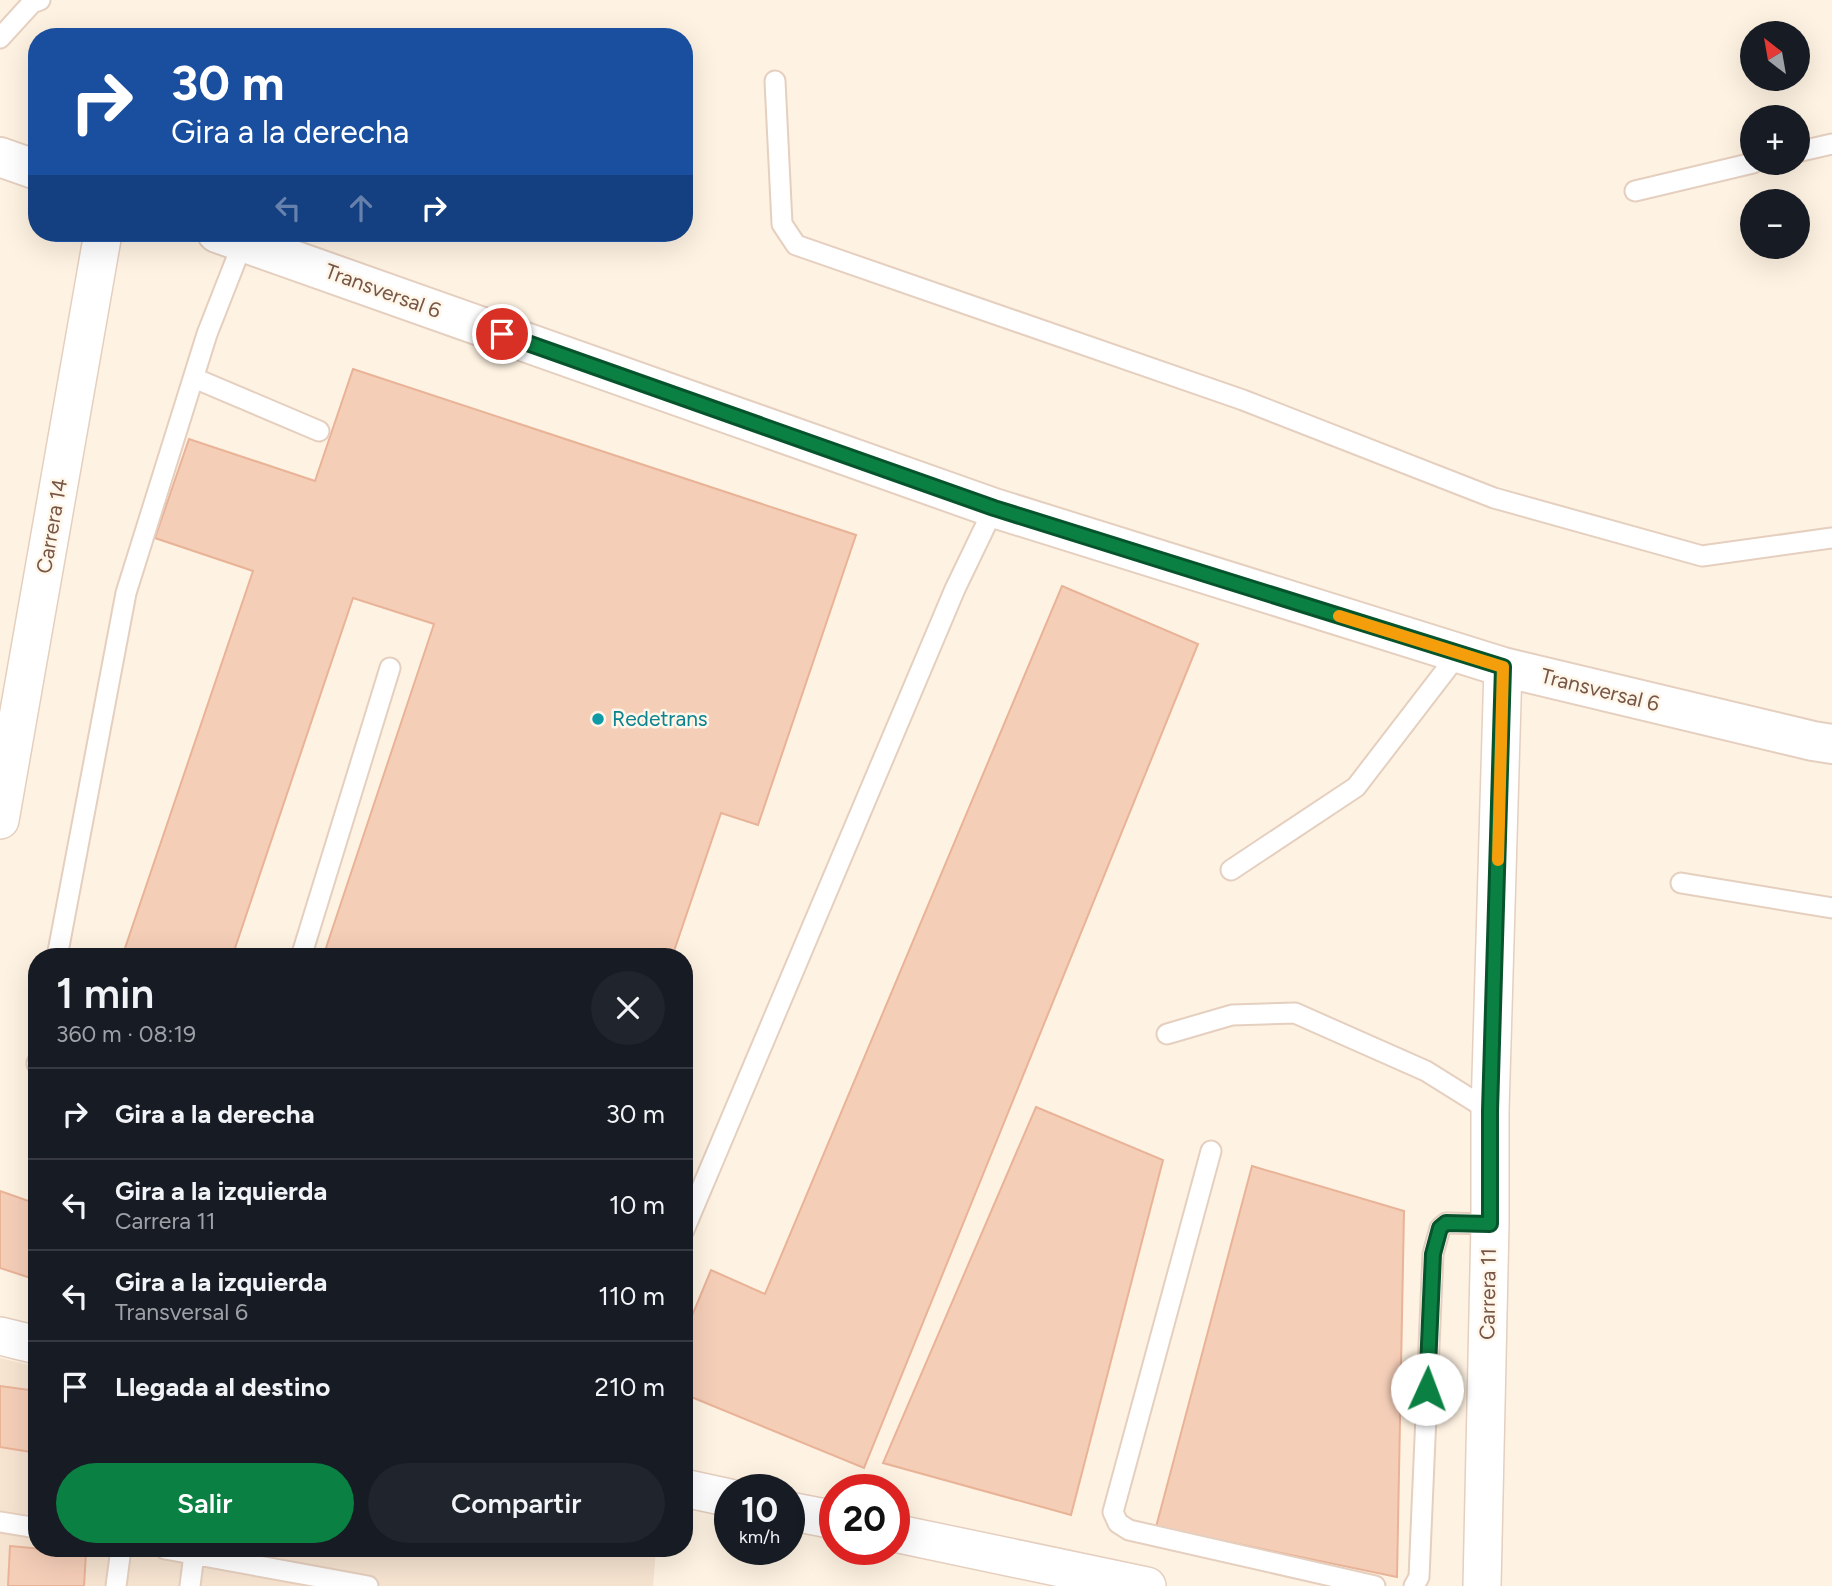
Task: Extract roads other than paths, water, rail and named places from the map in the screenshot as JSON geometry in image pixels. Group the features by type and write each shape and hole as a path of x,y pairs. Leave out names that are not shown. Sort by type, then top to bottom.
{"street":[{"path":"0,157 28,167"},
{"name":"Carrera 14","path":"0,820 101,242"},
{"name":"Transversal 6","path":"244,242 994,508 1503,667 1832,744"},
{"name":"Carrera 11","path":"1482,1586 1490,1111 1503,667"},
{"path":"0,1336 28,1343"},
{"path":"693,1490 714,1495"},
{"path":"910,1536 1147,1586"}],"lane":[{"path":"0,38 32,3 40,0"},
{"path":"775,81 782,224 796,245 1243,400 1507,502 1702,556 1832,538"},
{"path":"1810,149 1832,144"},
{"path":"1635,191 1740,166"},
{"path":"59,948 126,593 207,334 229,242"},
{"path":"194,378 319,431"},
{"path":"693,1209 955,589 994,508"},
{"path":"1231,870 1356,787 1459,653"},
{"path":"304,948 390,668"},
{"path":"1681,883 1832,908"},
{"path":"1167,1034 1231,1015 1295,1013 1426,1071 1490,1111"},
{"path":"1211,1151 1114,1512 1118,1523 1129,1530 1375,1586"},
{"path":"1414,1586 1419,1577 1433,1254 1440,1228 1446,1223 1490,1224"},
{"path":"0,1522 28,1527"},
{"path":"116,1586 120,1557"},
{"path":"190,1586 194,1557"},
{"path":"210,1557 368,1586"}],"place":[{"name":"Redetrans","path":"598,719"}]}
